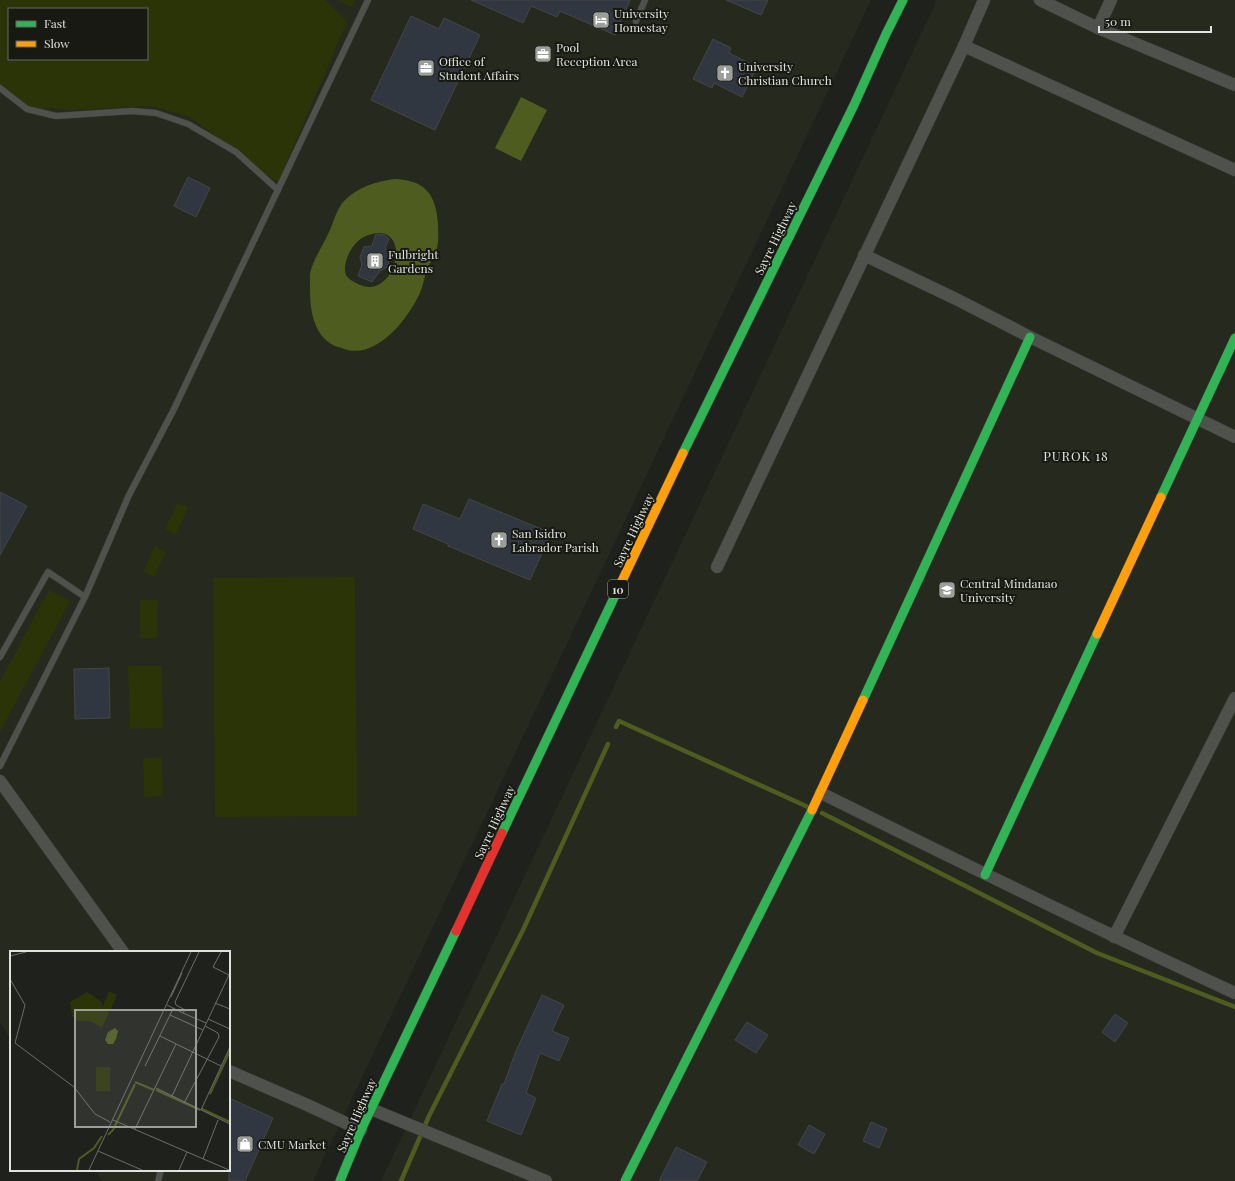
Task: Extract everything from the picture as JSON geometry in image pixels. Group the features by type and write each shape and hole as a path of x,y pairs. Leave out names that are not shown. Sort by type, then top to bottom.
{"main road":[{"name":"Sayre Highway","path":"340,1181 361,1130 701,416 854,105 886,34 904,0"},
{"path":"625,1181 821,792 1030,337"},
{"path":"985,875 1235,338"}],"street":[{"path":"718,567 964,46 984,0"},
{"path":"1040,0 1098,28 1235,85"},
{"path":"1098,28 1111,0"},
{"path":"964,46 1235,170"},
{"path":"864,255 1235,437"},
{"path":"1114,937 1235,698"},
{"path":"0,781 122,951"},
{"path":"821,792 985,875 1235,993"},
{"path":"230,1072 305,1104 361,1130"},
{"path":"371,1109 546,1181"}],"lane":[{"path":"0,766 85,597 129,495 174,409 368,0"},
{"path":"636,21 645,0"},
{"path":"0,88 27,109 56,116 132,111 156,113 188,124 236,152 278,190"},
{"path":"0,657 48,572 85,597"},
{"path":"158,1181 161,1171"}],"shaded area":[{"path":"0,0 871,0 313,1181 102,1181 96,1171 230,1171 230,951 10,951 10,1038 0,1022"},
{"path":"0,0 325,0 347,22 278,183 190,117 151,106 71,110 53,108 30,110 0,88"},
{"path":"337,0 355,0 352,7"},
{"name":"Central Mindanao University","path":"937,0 1235,0 1235,1181 381,1181"},
{"path":"521,97 547,110 521,161 495,148"},
{"path":"394,179 414,182 427,191 435,204 437,213 437,248 427,270 422,289 414,305 407,316 389,336 368,349 356,351 344,349 334,346 326,340 317,328 312,313 310,297 311,268 327,237 337,211 345,200 361,188","holes":["377,233 388,235 394,243 396,253 394,264 389,275 381,283 370,287 358,284 348,278 346,275 345,266 350,252 355,244 372,234"]},
{"path":"177,503 188,508 176,535 165,529"},
{"path":"155,546 166,552 154,577 143,572"},
{"path":"355,577 357,816 215,817 213,578"},
{"path":"49,590 70,601 0,732 0,681"},
{"path":"140,600 158,600 157,638 140,638"},
{"path":"128,666 162,666 163,728 130,729"},
{"path":"162,757 163,796 144,797 143,758"}],"building":[{"name":"University Homestay","path":"471,0 630,0 615,35 560,11 557,17 531,6 523,23"},
{"path":"726,0 768,0 761,15"},
{"name":"Office of Student Affairs","path":"411,16 439,29 444,18 480,35 435,130 371,100"},
{"name":"University Christian Church","path":"713,39 731,48 729,53 757,67 742,97 714,83 712,88 693,79"},
{"path":"188,177 210,188 196,217 174,206"},
{"name":"Fulbright Gardens","path":"376,234 384,235 389,239 385,248 391,254 387,267 380,271 372,282 358,276 362,265 360,257 364,247 372,246"},
{"path":"0,492 27,506 0,555"},
{"name":"San Isidro Labrador Parish","path":"469,499 551,533 530,580 448,546 448,544 413,529 423,504 460,519"},
{"path":"109,668 110,718 75,719 74,669"},
{"path":"542,995 564,1005 552,1031 569,1038 559,1061 540,1053 526,1093 536,1098 521,1135 487,1121 502,1084 504,1084 516,1051"},
{"path":"1115,1014 1128,1023 1115,1042 1102,1032"},
{"path":"747,1022 768,1035 756,1053 735,1040"},
{"name":"CMU Market","path":"230,1098 273,1118 245,1181 229,1181"},
{"path":"871,1122 887,1129 879,1148 863,1141"},
{"path":"809,1125 825,1134 814,1154 798,1145"},
{"path":"676,1147 707,1162 697,1181 659,1181"}],"waterway":[{"path":"616,727 619,721 808,807"},
{"path":"401,1181 429,1116 523,930 608,744"},
{"path":"822,813 1097,953 1235,1007"}],"traffic: fast":[{"path":"683,453 854,105 903,0"},
{"path":"863,700 1030,337"},
{"path":"1161,497 1235,338"},
{"path":"502,833 621,583"},
{"path":"985,875 1097,634"},
{"path":"625,1181 812,810"},
{"path":"340,1181 361,1130 456,931"}],"traffic: slow":[{"path":"621,583 683,453"},
{"path":"1097,634 1161,497"},
{"path":"812,810 863,700"}],"traffic: jam":[{"path":"456,931 502,833"}],"place":[{"name":"University Homestay","path":"601,20"},
{"name":"Pool Reception Area","path":"543,54"},
{"name":"Office of Student Affairs","path":"426,68"},
{"name":"University Christian Church","path":"725,73"},
{"name":"Fulbright Gardens","path":"375,261"},
{"name":"San Isidro Labrador Parish","path":"499,540"},
{"name":"Central Mindanao University","path":"947,590"},
{"name":"CMU Market","path":"245,1144"}],"district":[{"name":"PUROK 18","path":"1076,455"}]}
